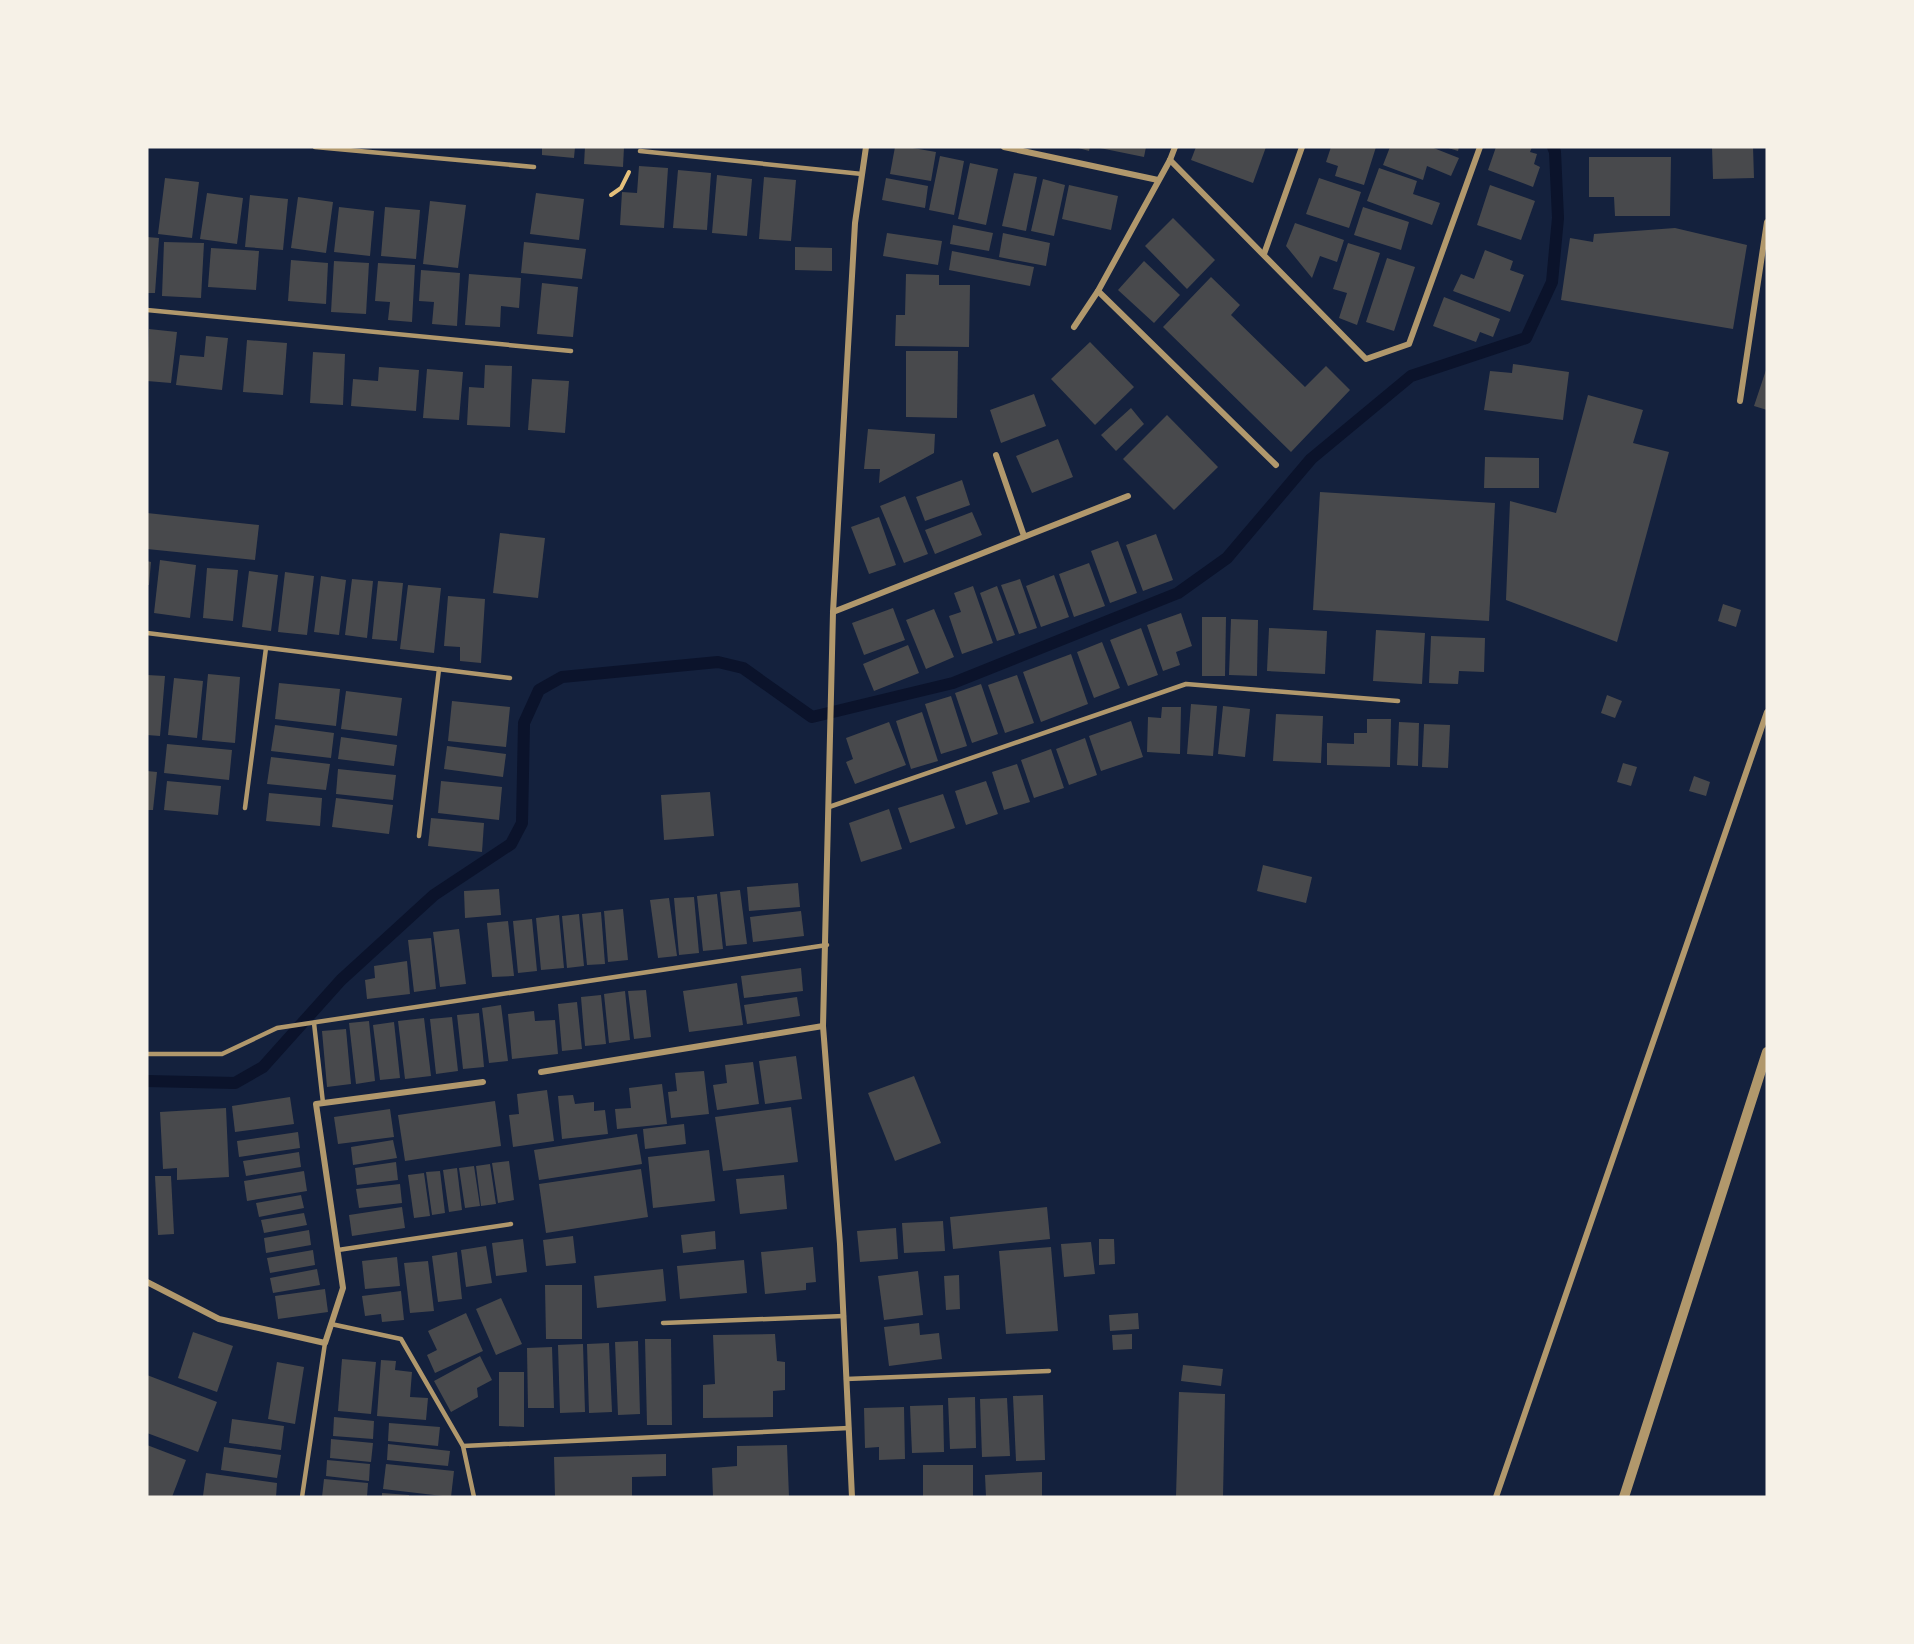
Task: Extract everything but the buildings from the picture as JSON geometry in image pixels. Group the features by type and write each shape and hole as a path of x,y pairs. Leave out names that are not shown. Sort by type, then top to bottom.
{"street":[{"path":"852,1497 839,1233 823,1026 833,612 855,223 866,147"},
{"path":"1004,147 1158,180"},
{"path":"1074,327 1098,291 1175,147"},
{"path":"1264,254 1302,147"},
{"path":"1170,160 1366,359 1409,344 1480,147"},
{"path":"1740,401 1767,222"},
{"path":"1098,291 1276,465"},
{"path":"996,455 1024,536"},
{"path":"833,612 1128,496"},
{"path":"1496,1497 1767,712"},
{"path":"541,1072 823,1026"},
{"path":"1624,1497 1767,1052"},
{"path":"147,1282 219,1319 326,1343 343,1288 316,1104 483,1082"}],"lane":[{"path":"315,147 534,167"},
{"path":"640,151 862,174"},
{"path":"147,310 571,351"},
{"path":"147,633 510,678"},
{"path":"245,808 266,648"},
{"path":"419,836 439,669"},
{"path":"829,807 1186,684 1398,701"},
{"path":"147,1054 222,1054 277,1028 826,945"},
{"path":"312,1023 323,1103"},
{"path":"338,1250 511,1224"},
{"path":"663,1323 843,1316"},
{"path":"331,1324 401,1340 463,1446 474,1497"},
{"path":"303,1497 326,1343"},
{"path":"846,1379 1049,1371"},
{"path":"463,1446 849,1428"}],"path":[{"path":"611,195 621,188"}],"waterway":[{"path":"147,1081 235,1083 263,1067 341,980 434,895 511,844 522,823 524,723 539,690 562,677 718,662 743,668 812,717 953,683 1178,593 1227,558 1311,459 1411,376 1526,338 1552,282 1558,218 1553,147"}]}
